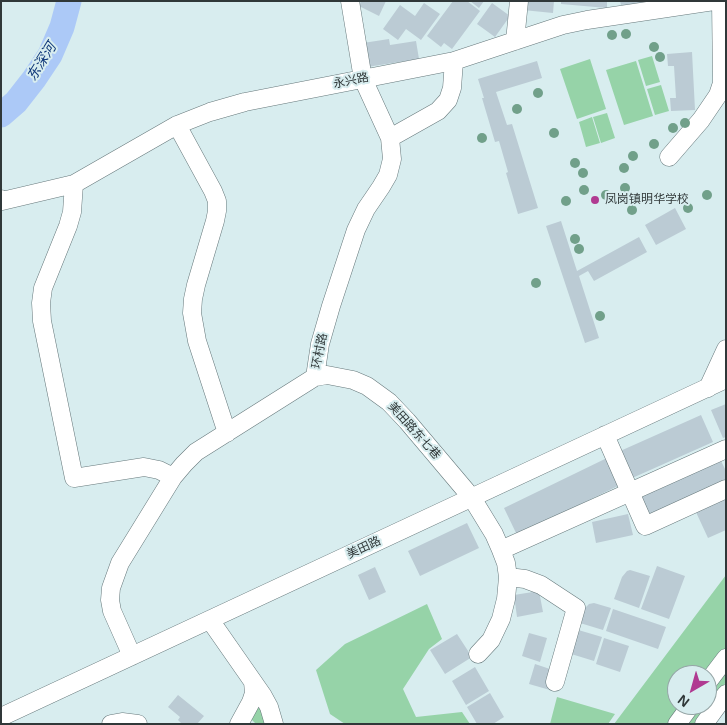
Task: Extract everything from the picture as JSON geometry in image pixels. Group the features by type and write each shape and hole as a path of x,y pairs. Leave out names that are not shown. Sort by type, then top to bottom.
{"street":[{"name":"环村路","path":"132,656 112,611 110,600 111,588 120,563 173,477 196,452 315,377 320,344 330,306 356,230 366,209 388,175 392,159 390,138 363,79 350,1"},
{"path":"515,41 519,1"},
{"name":"永兴路","path":"1,200 74,184 176,126 210,112 245,102 454,61 563,25 587,20 614,8 714,1"},
{"path":"669,157 701,120 718,95 722,83 721,1"},
{"path":"390,138 438,111 448,100 452,88 454,61"},
{"path":"176,126 214,191 217,201 216,221 196,285 192,313 197,341 226,433"},
{"path":"74,184 72,212 68,226 43,288 42,321 74,478 144,467 159,470 173,477"},
{"path":"708,388 726,349"},
{"name":"美田路东七巷","path":"315,377 327,375 353,380 367,386 389,402 472,498 501,550 506,563 508,577 506,599 501,619 491,640 478,654"},
{"name":"美田路","path":"1,717 726,379"},
{"path":"606,435 645,526 726,490"},
{"path":"501,550 726,449"},
{"path":"508,577 525,579 541,585 576,608 555,682"},
{"path":"210,620 269,706 274,724"},
{"path":"717,670 726,658"},
{"path":"244,722 253,698 253,682"},
{"path":"704,724 726,694"},
{"path":"111,724 122,722 138,724"}],"green space":[{"path":"652,56 660,82 646,86 638,60"},
{"path":"590,59 606,109 577,119 560,69"},
{"path":"636,61 653,116 624,125 606,70"},
{"path":"661,85 669,111 655,115 647,89"},
{"path":"607,113 615,138 601,143 593,117"},
{"path":"592,117 600,143 586,147 579,122"},
{"path":"726,575 726,651 715,665 667,665 667,715 679,715 672,724 614,724"},
{"path":"427,604 442,639 429,649 403,689 416,717 462,712 470,724 345,724 330,714 316,670 345,644"},
{"path":"726,666 726,682 717,694 717,678"},
{"path":"557,697 615,714 608,724 550,724"},
{"path":"260,704 269,724 256,724 250,717"},
{"path":"690,715 702,715 695,724 683,724"}],"building":[{"path":"361,1 386,1 379,16 359,6"},
{"path":"453,1 467,1 480,11 452,49 444,43 441,47 427,36"},
{"path":"470,1 484,1 479,8"},
{"path":"524,1 554,1 553,13 523,10"},
{"path":"561,1 607,1 607,8 561,4"},
{"path":"620,1 655,1 655,3 621,5"},
{"path":"424,3 440,14 421,40 406,29 398,40 383,29 400,5 415,16"},
{"path":"492,3 510,16 495,37 477,24"},
{"path":"389,39 390,45 416,41 419,59 367,67 363,43"},
{"path":"692,52 695,110 671,111 670,98 676,98 674,66 668,66 667,54"},
{"path":"537,61 542,78 496,92 507,125 512,124 538,208 518,214 499,141 495,142 478,79"},
{"path":"675,208 686,229 656,245 645,225"},
{"path":"561,221 577,271 639,237 647,252 594,281 588,271 579,276 599,338 585,343 546,226"},
{"path":"726,404 726,437 723,438 711,410"},
{"path":"701,415 713,442 630,479 618,452"},
{"path":"718,455 726,471 726,485 648,519 635,492"},
{"path":"609,457 622,484 517,535 504,508"},
{"path":"726,497 726,530 708,538 695,510"},
{"path":"628,514 633,535 596,543 592,522"},
{"path":"467,523 479,548 420,576 408,551"},
{"path":"657,566 685,576 669,619 641,609"},
{"path":"375,567 386,592 369,600 358,575"},
{"path":"630,570 650,576 639,608 614,599 622,577"},
{"path":"539,591 543,612 517,617 514,595"},
{"path":"594,603 611,608 603,630 580,623 584,609 589,604"},
{"path":"613,609 666,627 658,649 606,631"},
{"path":"575,629 602,637 594,661 568,653"},
{"path":"529,633 547,638 540,662 522,656"},
{"path":"457,634 472,657 445,674 430,650"},
{"path":"604,638 629,646 620,672 596,664"},
{"path":"535,664 556,671 550,690 529,684"},
{"path":"475,667 489,691 466,705 452,681"},
{"path":"490,693 504,717 493,724 477,724 467,707"},
{"path":"178,695 204,716 197,724 182,724 178,720 180,717 168,707"}],"waterway":[{"name":"东深河","path":"1,115 16,102 50,55 62,27 69,1"}],"place":[{"name":"凤岗镇明华学校","path":"595,200"}]}
